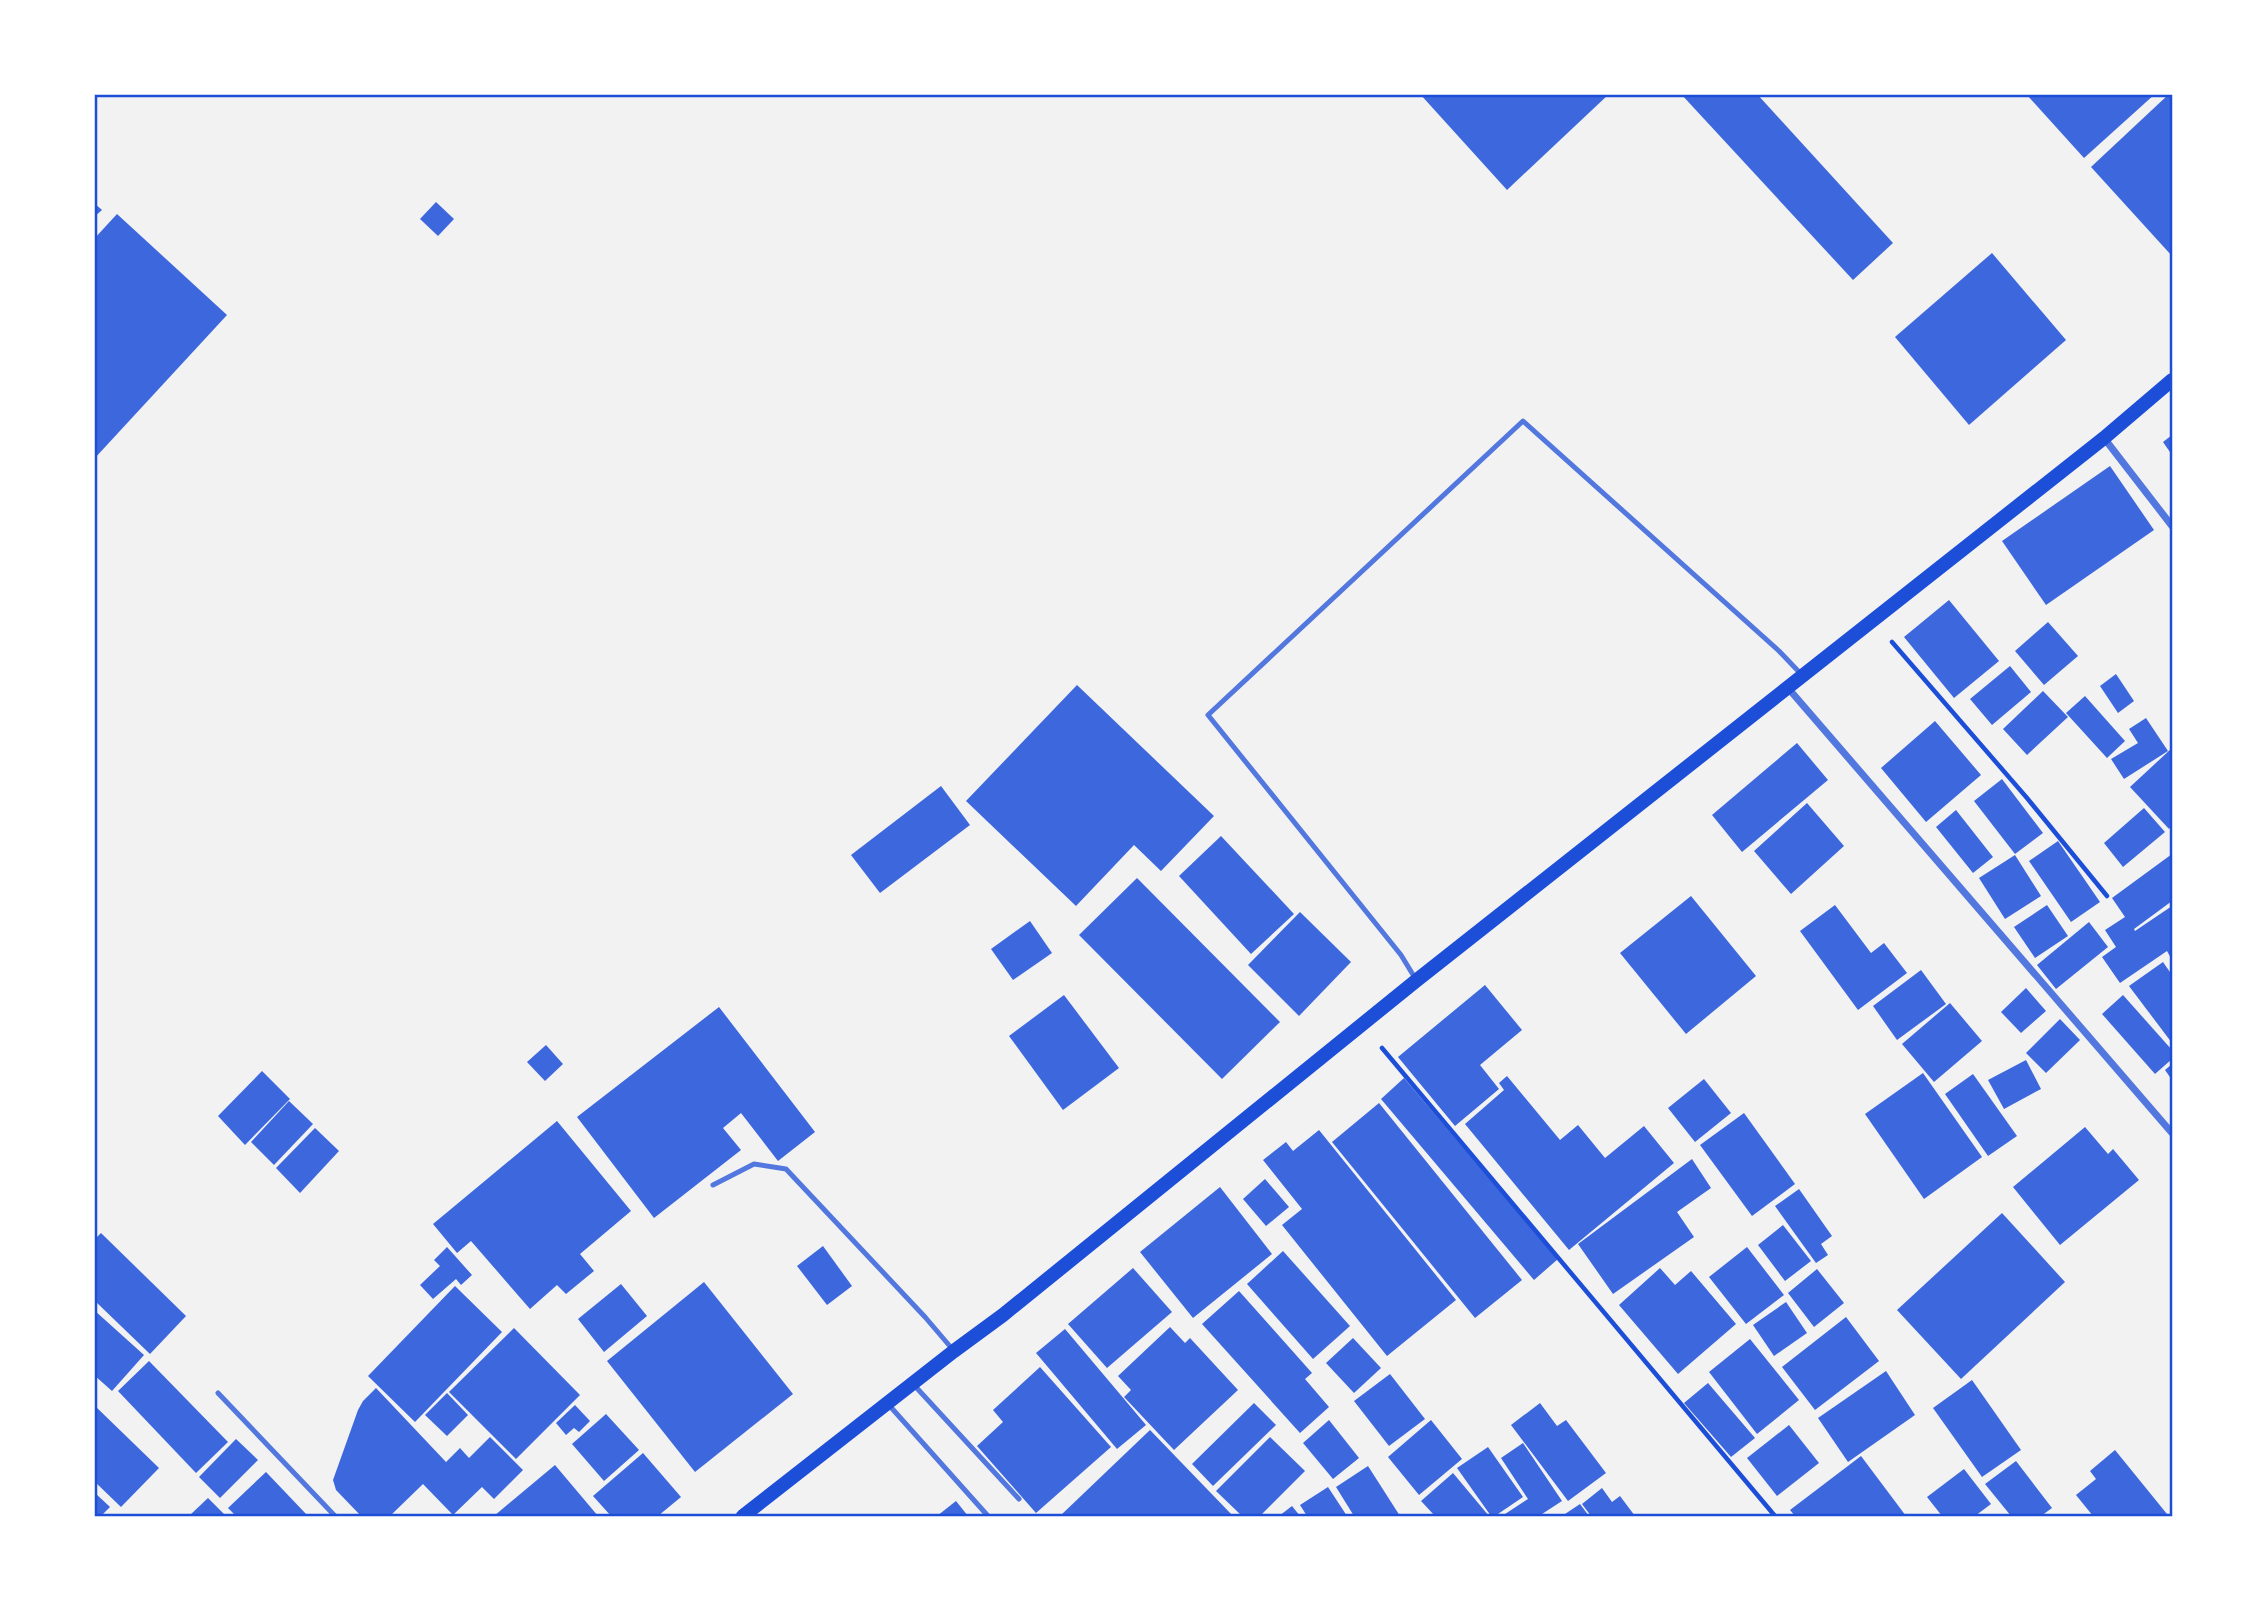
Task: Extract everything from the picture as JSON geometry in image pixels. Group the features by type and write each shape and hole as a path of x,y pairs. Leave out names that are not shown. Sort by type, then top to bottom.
{"main road":[{"path":"743,1517 1003,1315 1417,980 2104,438 2172,380"}],"street":[{"path":"2104,438 2172,526"},
{"path":"1788,688 2172,1133"}],"lane":[{"path":"1417,980 1401,955 1208,715 1523,421 1779,651 1803,676"},
{"path":"713,1185 754,1164 786,1169 954,1351"},
{"path":"914,1385 1019,1499"},
{"path":"218,1393 335,1517"},
{"path":"888,1405 988,1517"}],"path":[{"path":"1873,620 2107,895"},
{"path":"1363,1025 1775,1517"}],"building":[{"path":"1420,94 1609,94 1507,190"},
{"path":"1681,94 1757,94 1893,243 1853,280"},
{"path":"2026,94 2155,94 2084,158"},
{"path":"2172,94 2172,256 2091,167"},
{"path":"436,202 454,219 438,236 420,219"},
{"path":"94,203 102,210 94,217"},
{"path":"117,214 227,315 94,459 94,239"},
{"path":"1992,253 2066,340 1969,425 1895,337"},
{"path":"2172,435 2172,455 2163,442"},
{"path":"2110,466 2154,530 2046,605 2002,541"},
{"path":"1949,600 1999,661 1954,698 1904,637"},
{"path":"2048,622 2078,656 2044,685 2015,651"},
{"path":"2010,666 2031,692 1992,725 1970,699"},
{"path":"2116,674 2134,701 2118,713 2100,686"},
{"path":"1077,685 1214,816 1161,871 1134,845 1076,906 966,801"},
{"path":"2043,691 2068,717 2027,755 2003,729"},
{"path":"2085,696 2125,741 2107,758 2066,713"},
{"path":"2146,718 2168,751 2124,779 2111,759 2138,743 2129,729"},
{"path":"1935,721 1981,775 1926,822 1881,768"},
{"path":"1797,743 1828,780 1742,852 1712,815"},
{"path":"2172,748 2172,825 2169,829 2130,787"},
{"path":"2002,779 2043,833 2015,854 1974,801"},
{"path":"941,786 970,825 880,893 851,855"},
{"path":"1807,803 1844,846 1791,894 1754,851"},
{"path":"2144,808 2165,832 2123,867 2104,843"},
{"path":"1956,810 1993,857 1973,873 1936,827"},
{"path":"1221,836 1294,914 1251,954 1179,876"},
{"path":"2058,841 2100,902 2071,922 2029,861"},
{"path":"2172,854 2172,901 2134,929 2135,931 2172,906 2172,960 2167,951 2120,983 2102,957 2116,947 2105,930 2125,917 2112,898"},
{"path":"2015,855 2041,896 2005,919 1979,878"},
{"path":"1137,878 1280,1022 1222,1079 1079,935"},
{"path":"1691,896 1756,976 1686,1034 1620,953"},
{"path":"1835,905 1871,953 1884,943 1907,973 1858,1010 1800,931"},
{"path":"2047,905 2068,936 2035,958 2014,927"},
{"path":"1300,912 1351,962 1299,1016 1248,965"},
{"path":"1030,921 1052,953 1013,980 991,949"},
{"path":"2089,922 2108,947 2056,989 2037,965"},
{"path":"2163,962 2172,975 2172,1043 2129,986"},
{"path":"1921,970 1946,1004 1897,1040 1873,1006"},
{"path":"1485,985 1522,1030 1480,1065 1499,1089 1455,1126 1398,1057"},
{"path":"2026,988 2046,1011 2021,1033 2001,1012"},
{"path":"1064,995 1119,1068 1063,1110 1009,1036"},
{"path":"2123,995 2172,1050 2172,1059 2155,1074 2102,1014"},
{"path":"1950,1003 1982,1041 1934,1082 1902,1044"},
{"path":"719,1007 815,1132 778,1161 741,1113 723,1128 741,1150 654,1218 577,1117"},
{"path":"2060,1019 2080,1040 2046,1073 2026,1053"},
{"path":"546,1045 563,1064 545,1081 527,1062"},
{"path":"2026,1060 2041,1089 2004,1109 1988,1080"},
{"path":"2172,1064 2172,1080 2165,1070"},
{"path":"262,1071 290,1099 245,1145 218,1116"},
{"path":"1923,1073 1982,1157 1924,1199 1865,1114"},
{"path":"1973,1074 2017,1136 1988,1156 1945,1094"},
{"path":"1507,1076 1560,1140 1578,1125 1605,1158 1644,1126 1674,1163 1569,1250 1465,1124 1504,1090 1499,1083"},
{"path":"1404,1078 1558,1259 1534,1280 1381,1099"},
{"path":"1704,1079 1731,1113 1695,1142 1668,1108"},
{"path":"289,1101 313,1124 274,1165 251,1142"},
{"path":"1379,1103 1522,1280 1475,1318 1332,1142"},
{"path":"1744,1113 1795,1184 1752,1216 1700,1145"},
{"path":"557,1121 631,1211 580,1254 594,1271 566,1294 557,1285 530,1309 471,1241 457,1253 433,1224"},
{"path":"2085,1127 2108,1154 2113,1149 2139,1180 2060,1245 2013,1187"},
{"path":"315,1128 339,1151 300,1193 276,1168"},
{"path":"1319,1130 1456,1300 1387,1356 1282,1225 1302,1209 1263,1160 1286,1142 1293,1151"},
{"path":"1692,1159 1711,1188 1677,1212 1694,1237 1613,1294 1578,1244"},
{"path":"1265,1179 1289,1207 1266,1226 1243,1199"},
{"path":"1220,1187 1272,1254 1193,1318 1140,1252"},
{"path":"1799,1189 1832,1236 1821,1244 1828,1255 1816,1263 1775,1206"},
{"path":"2002,1213 2065,1282 1961,1379 1897,1310"},
{"path":"1783,1225 1811,1261 1785,1281 1758,1245"},
{"path":"101,1233 186,1316 150,1354 94,1300 94,1240"},
{"path":"823,1246 852,1286 827,1305 797,1266"},
{"path":"447,1247 472,1275 461,1285 456,1279 433,1299 420,1285 440,1266 434,1260"},
{"path":"1747,1247 1784,1295 1746,1324 1709,1277"},
{"path":"1283,1251 1350,1326 1313,1359 1247,1284"},
{"path":"1133,1268 1172,1312 1107,1368 1068,1324"},
{"path":"1660,1268 1675,1285 1691,1271 1736,1324 1678,1374 1619,1305"},
{"path":"1817,1269 1844,1303 1814,1327 1788,1293"},
{"path":"704,1282 793,1394 695,1472 607,1361"},
{"path":"621,1284 647,1316 604,1352 578,1319"},
{"path":"455,1286 502,1332 415,1422 368,1376"},
{"path":"1239,1291 1312,1373 1305,1379 1329,1407 1300,1433 1202,1324"},
{"path":"1786,1302 1807,1333 1774,1356 1753,1325"},
{"path":"94,1310 144,1355 112,1391 94,1375"},
{"path":"1846,1317 1879,1361 1815,1410 1782,1367"},
{"path":"1170,1327 1185,1343 1190,1338 1238,1390 1174,1450 1124,1397 1131,1390 1118,1376"},
{"path":"514,1328 580,1395 516,1459 449,1392"},
{"path":"1065,1329 1146,1425 1117,1449 1036,1353"},
{"path":"1353,1338 1381,1368 1354,1393 1326,1363"},
{"path":"1750,1339 1799,1400 1757,1434 1709,1372"},
{"path":"149,1361 228,1442 196,1473 118,1391"},
{"path":"1040,1367 1111,1447 1036,1513 977,1446 1003,1422 993,1410"},
{"path":"1886,1371 1915,1415 1848,1462 1818,1418"},
{"path":"1390,1374 1425,1419 1389,1446 1354,1401"},
{"path":"1972,1380 2021,1450 1982,1477 1933,1408"},
{"path":"1708,1383 1755,1438 1731,1457 1684,1403"},
{"path":"376,1388 446,1462 460,1448 469,1458 490,1437 523,1470 494,1499 482,1487 453,1515 423,1484 390,1516 361,1516 336,1490 333,1480 358,1410"},
{"path":"447,1393 468,1415 447,1436 425,1415"},
{"path":"1254,1403 1276,1425 1213,1486 1192,1464"},
{"path":"1540,1403 1557,1426 1566,1420 1606,1473 1568,1501 1511,1425"},
{"path":"94,1405 159,1468 121,1507 94,1481"},
{"path":"575,1405 590,1421 579,1432 574,1428 566,1435 556,1423"},
{"path":"606,1414 639,1450 604,1481 572,1444"},
{"path":"1329,1420 1359,1458 1333,1479 1303,1443"},
{"path":"1431,1420 1462,1459 1419,1495 1388,1457"},
{"path":"1789,1425 1819,1463 1777,1496 1747,1458"},
{"path":"1150,1430 1233,1516 1060,1516"},
{"path":"1270,1437 1305,1471 1260,1516 1242,1516 1216,1491"},
{"path":"236,1439 258,1460 220,1498 199,1477"},
{"path":"1523,1443 1562,1501 1539,1516 1502,1516 1528,1499 1501,1458"},
{"path":"1488,1447 1523,1497 1495,1516 1491,1516 1457,1468"},
{"path":"2115,1450 2167,1514 2093,1516 2076,1495 2096,1479 2090,1471"},
{"path":"643,1453 681,1497 658,1516 611,1516 593,1496"},
{"path":"1861,1456 1906,1516 1795,1516 1790,1510"},
{"path":"2016,1461 2052,1508 2041,1516 2011,1516 1985,1484"},
{"path":"555,1465 598,1516 494,1516"},
{"path":"1368,1466 1400,1516 1354,1516 1336,1487"},
{"path":"1964,1469 1991,1504 1975,1516 1942,1516 1927,1497"},
{"path":"266,1472 307,1515 236,1516 228,1508"},
{"path":"1453,1473 1489,1516 1435,1516 1421,1501"},
{"path":"1328,1487 1347,1516 1307,1516 1300,1505"},
{"path":"1602,1488 1612,1502 1620,1496 1635,1516 1591,1516 1582,1504"},
{"path":"94,1492 110,1507 101,1516 94,1516"},
{"path":"208,1498 226,1516 189,1516"},
{"path":"956,1501 968,1516 937,1516"},
{"path":"1580,1504 1589,1516 1562,1516"},
{"path":"1292,1506 1300,1516 1279,1516"}]}
